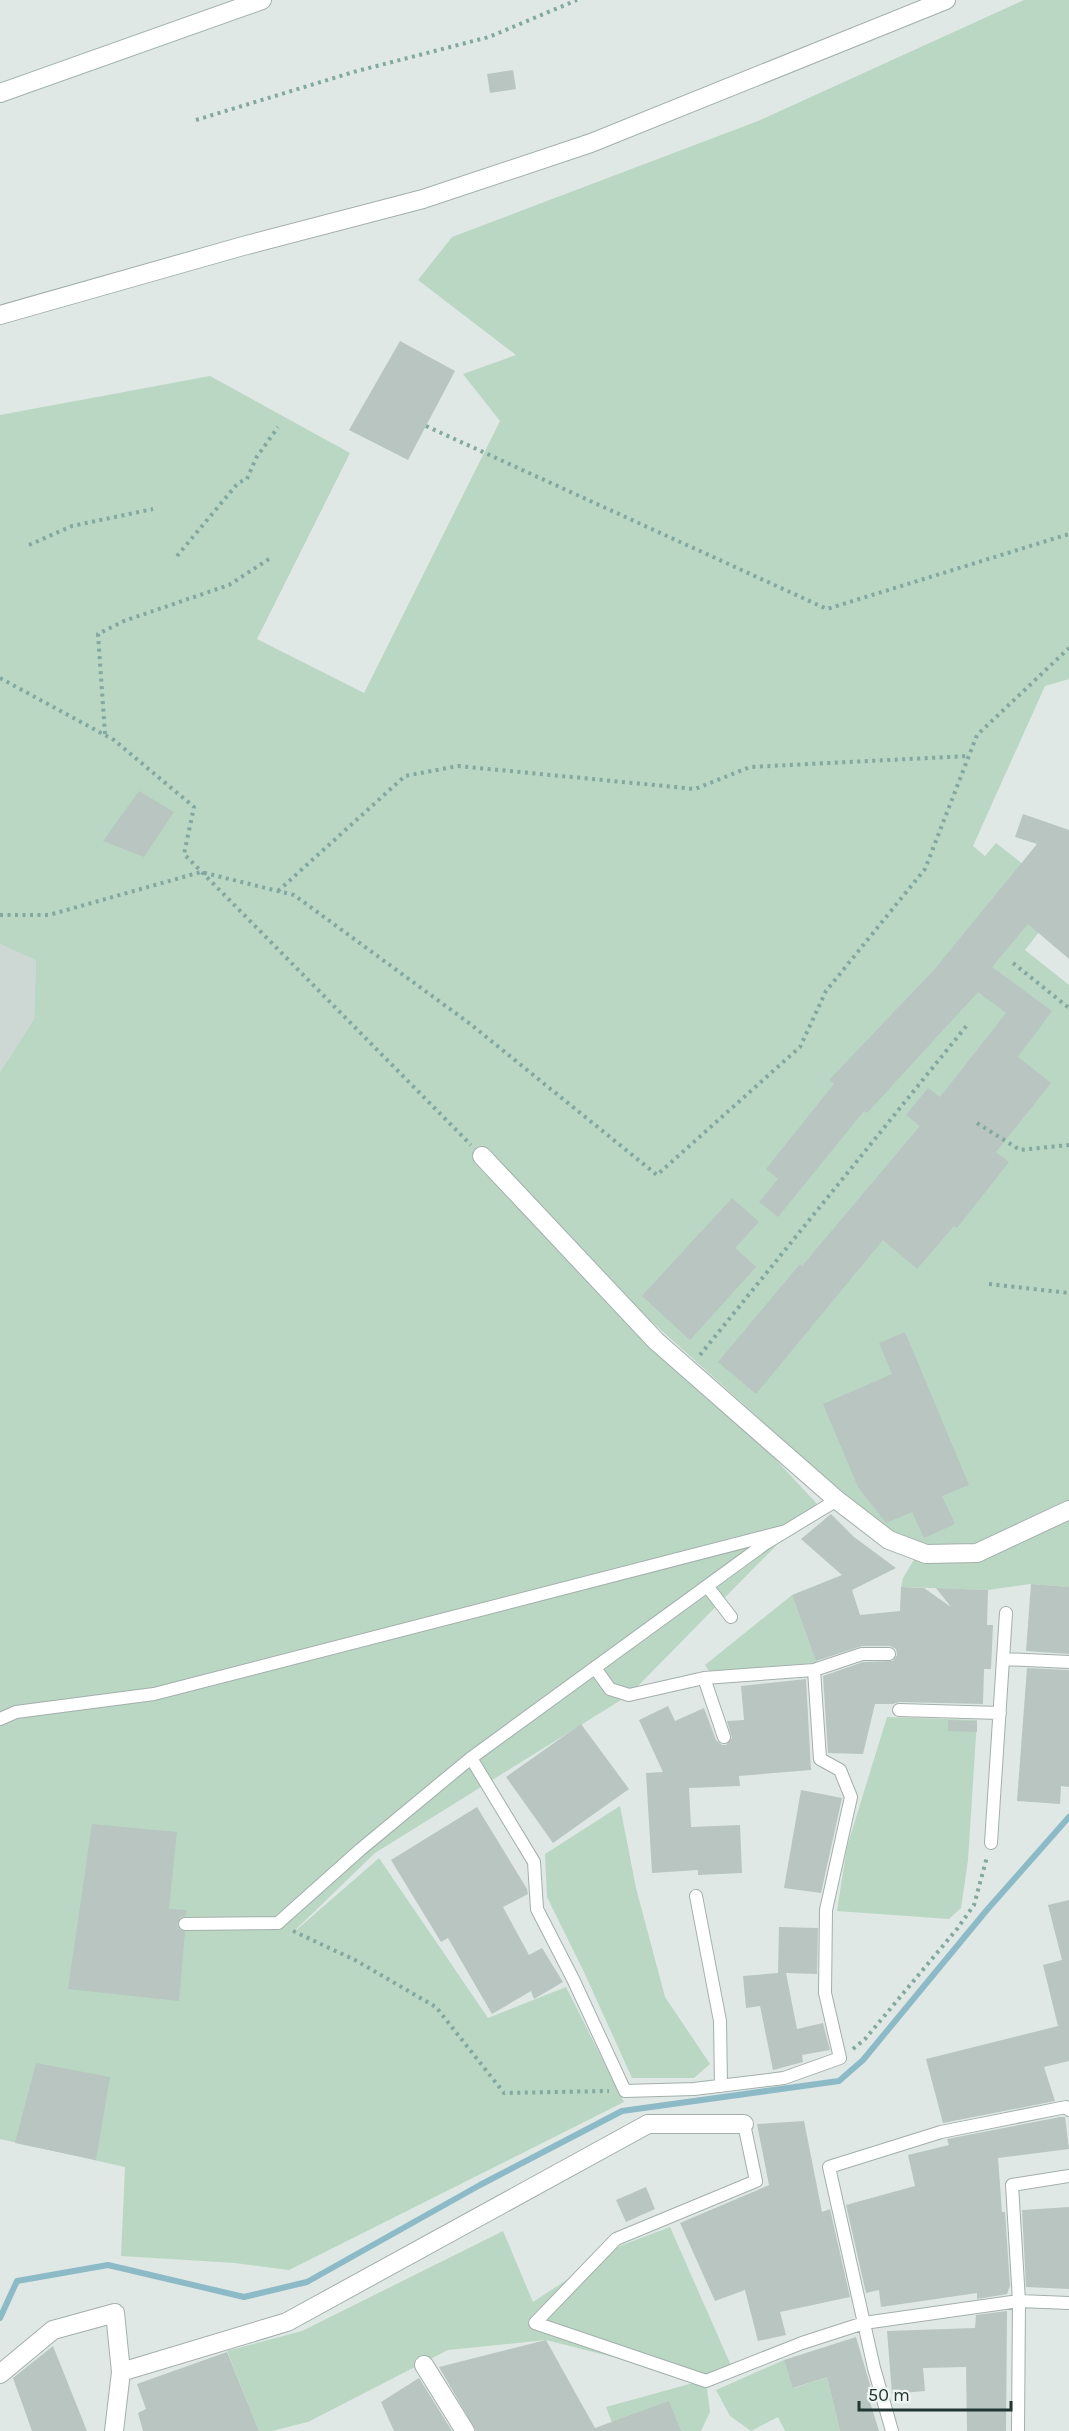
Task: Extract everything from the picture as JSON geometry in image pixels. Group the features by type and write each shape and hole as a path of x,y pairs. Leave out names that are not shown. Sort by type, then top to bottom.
{"street":[{"path":"0,93 262,0"},
{"path":"0,315 243,246 423,199 591,143 946,0"},
{"path":"482,1156 656,1341 837,1500 889,1540 926,1554 977,1553 1069,1510"},
{"path":"121,2372 287,2322 648,2124 744,2124"},
{"path":"0,2374 53,2330 115,2313 121,2372 114,2431"},
{"path":"424,2365 465,2431"}],"lane":[{"path":"186,1924 278,1923 361,1849 471,1758 707,1586 786,1531 837,1500"},
{"path":"0,1719 16,1712 154,1694 786,1531"},
{"path":"707,1586 731,1617"},
{"path":"991,1843 1006,1612"},
{"path":"595,1668 610,1689 629,1695 704,1678 814,1670 862,1654 889,1654"},
{"path":"1004,1659 1069,1662"},
{"path":"471,1758 534,1862 537,1909 573,1979 624,2091 694,2089 784,2078 840,2058 825,1993 826,1910 851,1797 840,1770 820,1759 814,1670"},
{"path":"704,1678 724,1737"},
{"path":"899,1710 1000,1713"},
{"path":"696,1896 720,2020 721,2086"},
{"path":"892,2431 874,2368 829,2167 941,2132 1066,2107 1069,2110"},
{"path":"744,2124 756,2181 616,2239 536,2323 706,2381 802,2343 864,2323 1019,2301 1069,2303"},
{"path":"1018,2431 1019,2301 1012,2185 1069,2176"}],"path":[{"path":"196,120 357,71 489,37 576,0"},
{"path":"177,556 238,483 247,479 256,458 278,426"},
{"path":"426,426 827,609 1069,534"},
{"path":"29,544 72,526 153,509"},
{"path":"105,735 98,634 124,621 229,585 268,559"},
{"path":"0,915 49,915 201,872 294,896 469,1023 657,1175 800,1047 826,991 925,869 978,735 1069,648"},
{"path":"0,678 114,740 194,807 184,854 482,1156"},
{"path":"278,891 405,776 458,766 695,789 750,767 969,756"},
{"path":"1013,963 1069,1008"},
{"path":"688,1369 968,1024"},
{"path":"977,1123 1020,1150 1069,1145"},
{"path":"989,1284 1069,1293"},
{"path":"840,2058 865,2039 957,1929 974,1905 991,1843"},
{"path":"278,1923 355,1960 436,2007 504,2093 624,2091"}],"shaded area":[{"path":"0,944 36,959 34,1019 0,1072"}],"green space":[{"path":"1024,0 1069,0 1069,679 1045,686 973,846 985,856 996,843 1066,898 1025,950 1069,985 1069,1587 1030,1584 988,1590 901,1587 903,1578 915,1558 633,1305 817,1504 629,1695 375,1853 286,1939 379,1858 488,2018 566,1987 624,2102 289,2270 235,2263 121,2256 125,2167 0,2139 0,1072 34,1019 36,960 0,944 0,415 210,376 350,453 257,639 364,693 500,421 463,374 516,355 418,280 452,237 758,121"},
{"path":"792,1595 817,1663 709,1671 705,1665"},
{"path":"887,1717 977,1720 968,1860 961,1908 949,1919 837,1911 847,1847"},
{"path":"620,1806 636,1888 665,1997 710,2064 694,2078 632,2078 547,1897 545,1854"},
{"path":"670,2227 733,2370 706,2381 710,2412 701,2431 615,2431 606,2407 704,2380 546,2340 448,2350 308,2422 272,2431 259,2431 227,2351 302,2331 503,2231 533,2302 617,2247"},
{"path":"784,2360 794,2388 827,2377 840,2431 785,2431 778,2417 751,2431 730,2416 716,2390"}],"building":[{"path":"513,70 516,89 490,93 487,74"},
{"path":"400,341 455,371 408,460 349,430"},
{"path":"139,791 174,812 144,857 103,841"},
{"path":"1023,814 1069,830 1069,959 1028,924 992,967 1052,1011 1018,1057 1051,1083 996,1152 1009,1162 957,1228 954,1226 917,1269 883,1240 756,1394 718,1362 920,1126 906,1115 928,1088 940,1097 1006,1013 978,992 867,1113 864,1111 778,1217 759,1202 778,1179 766,1169 834,1084 829,1080 933,971 1037,844 1015,837"},
{"path":"732,1198 759,1222 735,1248 756,1267 690,1340 642,1296"},
{"path":"905,1332 969,1485 942,1496 955,1524 924,1538 912,1512 886,1523 858,1487 823,1404 892,1374 879,1343"},
{"path":"831,1514 854,1537 896,1568 852,1590 860,1615 900,1611 901,1587 924,1588 951,1607 936,1588 988,1590 987,1625 993,1625 991,1669 984,1669 983,1704 899,1702 875,1704 863,1754 828,1753 823,1676 863,1662 893,1661 897,1655 896,1649 890,1646 862,1646 816,1661 792,1595 842,1575 801,1539"},
{"path":"1031,1584 1069,1587 1069,1654 1026,1651"},
{"path":"1027,1668 1069,1670 1069,1787 1061,1786 1060,1804 1017,1801"},
{"path":"806,1679 811,1770 739,1776 740,1786 689,1788 691,1827 740,1825 742,1873 698,1875 698,1870 652,1873 646,1773 663,1772 639,1720 668,1706 675,1721 704,1708 716,1740 726,1745 732,1738 727,1721 744,1720 741,1686"},
{"path":"948,1720 977,1721 977,1732 948,1731"},
{"path":"581,1724 629,1789 553,1843 506,1777"},
{"path":"801,1790 842,1798 821,1893 784,1888"},
{"path":"477,1807 527,1889 528,1894 503,1907 529,1955 542,1948 563,1982 534,1999 531,1991 492,2014 448,1938 441,1942 391,1860"},
{"path":"92,1824 177,1832 169,1909 187,1910 186,1916 180,1917 177,1924 178,1929 185,1932 179,2001 68,1989"},
{"path":"1069,1900 1069,2061 1044,2067 1055,2101 943,2123 926,2059 1058,2026 1043,1965 1062,1960 1048,1905"},
{"path":"779,1927 818,1928 817,1974 786,1973 797,2029 823,2023 830,2050 802,2055 803,2062 773,2070 760,2006 746,2008 743,1976 778,1973"},
{"path":"36,2063 110,2077 96,2160 15,2143"},
{"path":"1065,2117 1069,2149 998,2158 1002,2212 1005,2212 1010,2286 1007,2294 977,2299 977,2293 881,2307 879,2290 866,2293 846,2205 915,2186 908,2155 949,2145 947,2139"},
{"path":"804,2121 822,2212 830,2209 850,2297 780,2312 786,2335 758,2341 745,2290 715,2301 680,2223 769,2185 757,2124"},
{"path":"646,2187 655,2209 626,2222 616,2200"},
{"path":"1069,2207 1069,2289 1026,2287 1022,2210"},
{"path":"1007,2311 1006,2431 967,2431 966,2367 923,2368 925,2391 892,2394 887,2331 975,2328 976,2315"},
{"path":"856,2337 873,2395 868,2396 879,2431 840,2431 827,2377 793,2388 784,2360"},
{"path":"546,2340 595,2428 669,2401 681,2431 476,2431 439,2367"},
{"path":"53,2346 87,2431 32,2431 13,2378"},
{"path":"227,2352 259,2431 143,2431 138,2413 146,2409 137,2384"},
{"path":"419,2378 452,2431 394,2431 381,2402"}],"waterway":[{"path":"0,2318 17,2281 108,2265 244,2297 307,2282 480,2185 622,2111 839,2081 863,2060 986,1911 1069,1817"}]}
